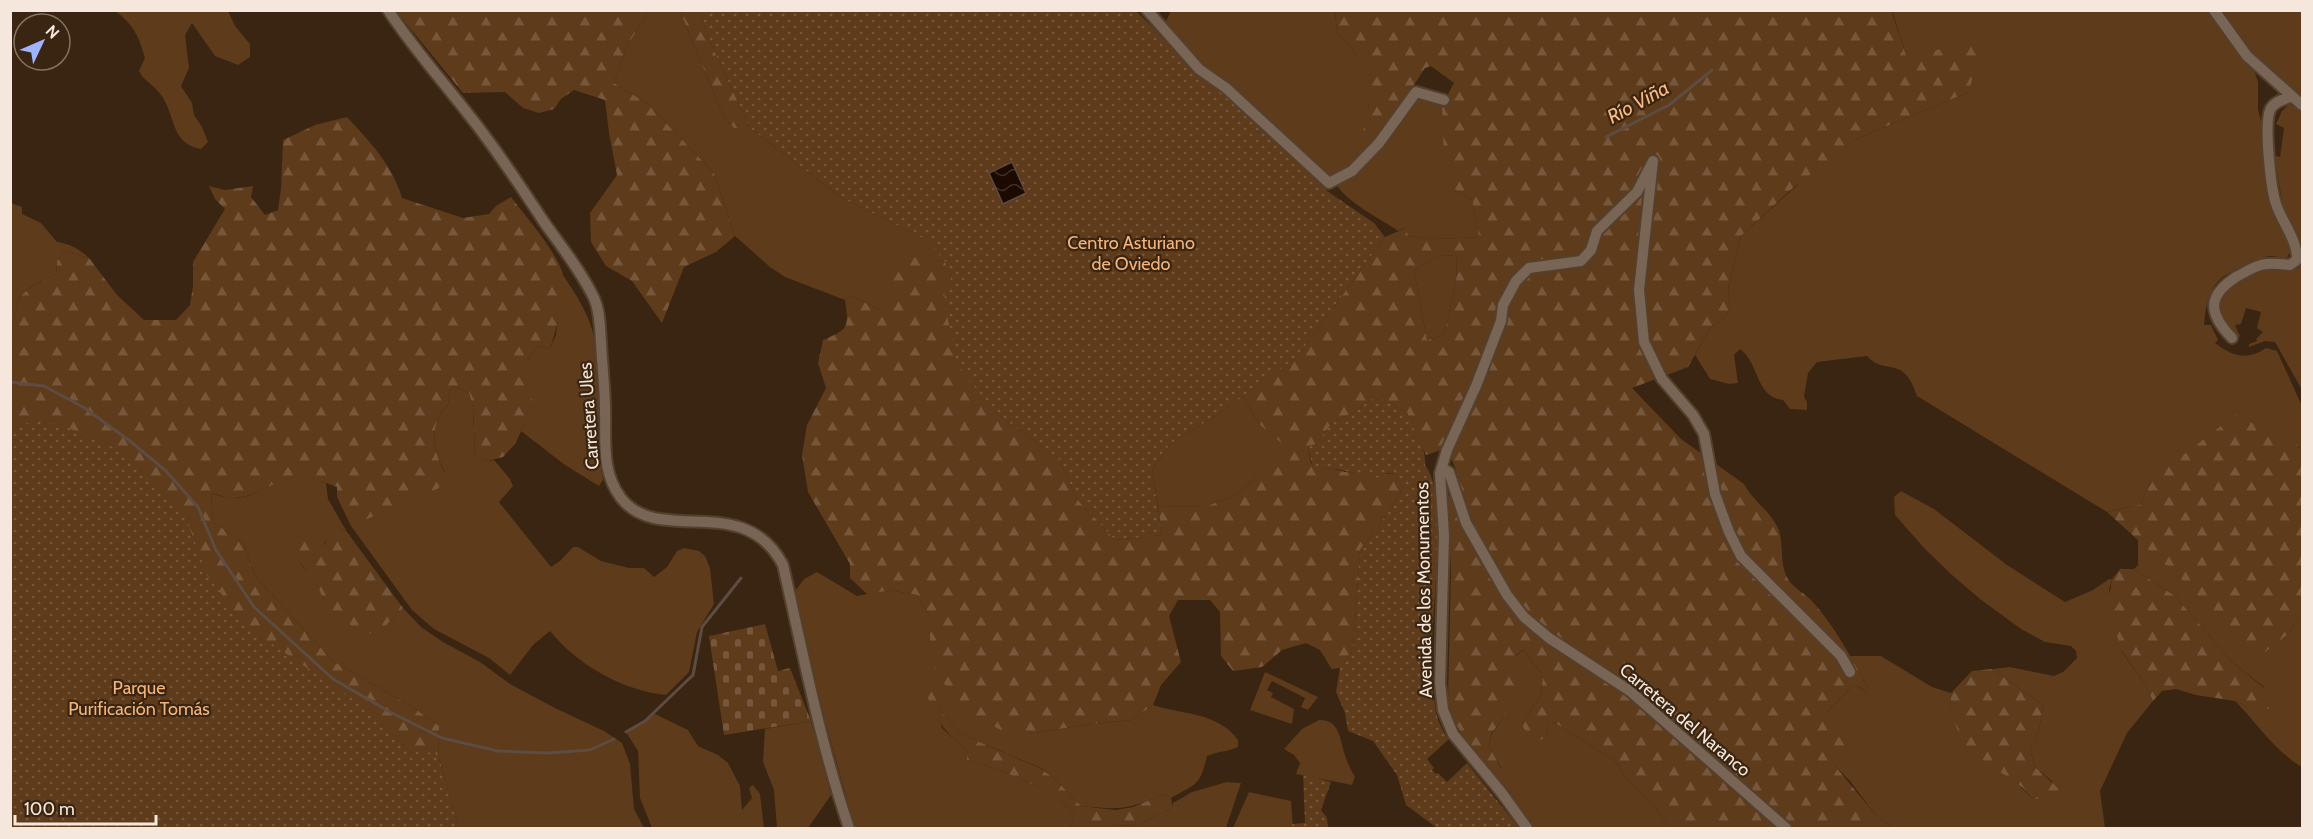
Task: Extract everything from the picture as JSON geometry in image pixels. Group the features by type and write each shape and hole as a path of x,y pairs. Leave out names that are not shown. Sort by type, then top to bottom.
{"street":[{"name":"Carretera Ules","path":"388,10 485,136 575,266 595,300 606,410 606,458 612,484 622,500 637,512 660,519 728,524 752,531 771,545 778,555 783,565 818,718 849,828"},
{"path":"1147,10 1199,69 1226,88 1329,183 1352,171 1379,143 1416,92 1444,100"},
{"path":"2214,10 2247,56 2302,105"},
{"path":"2232,338 2219,321 2213,306 2219,290 2256,267 2273,263 2290,265 2297,260 2296,248 2275,201 2269,147 2271,108 2277,102 2291,96"},
{"name":"Avenida de los Monumentos","path":"1527,828 1501,792 1458,741 1443,710 1440,684 1444,535 1440,473 1447,450 1476,386 1501,321 1503,305 1516,281 1529,268 1581,261 1591,250 1597,231 1637,192 1653,161 1639,290 1644,342 1662,379 1693,415 1704,434 1714,494 1741,556 1841,656 1850,672"},
{"name":"Carretera del Naranco","path":"1442,468 1449,471 1466,523 1507,595 1524,617 1549,638 1630,691 1786,828"}],"green space":[{"path":"1891,10 1907,58 1982,38 1969,92 1856,139 1793,188 1741,236 1728,289 1730,308 1724,318 1710,328 1688,367 1632,388 1681,439 1744,484 1775,522 1780,535 1786,576 1792,585 1811,600 1828,621 1869,690 1868,694 1860,687 1853,686 1825,714 1853,749 1835,766 1874,813 1893,828 1671,828 1626,778 1615,761 1552,721 1548,721 1547,737 1540,740 1524,729 1522,724 1541,695 1543,674 1524,649 1516,655 1520,667 1504,717 1491,734 1489,746 1502,770 1491,771 1459,728 1448,699 1451,571 1448,496 1460,490 1457,472 1450,457 1441,450 1426,455 1409,422 1407,412 1380,398 1373,398 1353,413 1333,422 1316,444 1308,447 1311,463 1321,470 1330,468 1345,472 1397,474 1403,488 1393,506 1360,550 1353,650 1340,668 1332,669 1320,650 1306,643 1282,650 1262,667 1233,671 1221,656 1220,612 1210,600 1178,600 1169,616 1181,662 1161,685 1153,705 1132,720 1027,734 1001,730 972,715 939,678 933,663 930,643 930,616 917,595 889,590 868,595 850,578 850,564 808,492 802,455 807,425 826,388 818,363 823,340 838,333 845,326 847,316 845,300 851,296 881,310 890,297 889,266 904,256 945,261 995,412 1059,459 1077,499 1115,540 1162,535 1158,507 1207,506 1234,496 1258,474 1259,465 1276,453 1290,450 1259,424 1243,396 1297,357 1385,237 1406,228 1408,236 1437,239 1479,237 1472,200 1454,189 1444,160 1442,105 1454,83 1431,66 1425,68 1376,144 1357,159 1368,109 1371,76 1354,51 1337,32 1335,11","holes":["1438,255 1457,256 1456,283 1444,335 1427,340 1414,271"]},
{"path":"115,11 228,11 235,26 250,44 250,57 238,65 215,56 192,23 185,35 189,68 181,86 192,103 194,115 208,142 201,149 191,146 179,135 161,95 139,71 145,58 138,37 131,26"},
{"path":"396,11 649,11 627,46 614,83 648,104 714,173 735,236 716,252 684,267 662,323 632,281 606,266 591,242 590,213 617,175 605,100 574,90 561,99 554,109 539,113 523,108 505,92 463,93"},
{"path":"649,11 680,11 724,118 734,128 750,128 842,198 915,234 763,91 972,275 945,261 924,259 881,310 851,296 845,300 785,277 770,267 735,236 714,173 648,104 614,83 627,46"},
{"path":"680,11 699,11 712,46 750,128 734,128 724,118"},
{"name":"Centro Asturiano de Oviedo","path":"699,11 1136,11 1207,81 1266,128 1320,177 1327,191 1374,223 1385,237 1297,357 1220,413 1170,444 1152,470 1162,535 1115,540 1077,499 1059,459 995,412 957,365 945,304 944,289 951,280 945,261 925,239 842,198 750,128 712,46"},
{"path":"1171,11 1335,11 1337,32 1372,76 1368,109 1376,144 1409,92 1444,100 1454,189 1472,200 1479,237 1437,239 1407,236 1405,228 1398,231 1352,201 1332,177 1209,72 1164,25"},
{"path":"1892,11 2207,11 2255,73 2258,82 2258,110 2263,128 2267,194 2291,249 2287,258 2265,257 2224,276 2209,296 2204,325 2211,325 2218,340 2215,343 2234,354 2252,355 2266,348 2277,351 2302,406 2302,451 2296,443 2151,480 2141,504 2107,512 1917,396 1912,383 1900,370 1881,365 1867,356 1817,362 1808,373 1804,397 1807,410 1790,409 1783,400 1767,393 1751,363 1740,349 1734,355 1738,383 1729,384 1710,379 1695,355 1710,328 1724,318 1730,308 1728,289 1741,236 1815,169 1856,139 1969,92 1907,58"},
{"path":"2221,11 2302,11 2302,98 2264,67"},
{"path":"2289,104 2302,110 2302,255 2295,233 2284,212 2274,155 2280,157 2284,128 2276,124 2282,111"},
{"path":"347,117 386,164 402,198 463,218 489,214 496,206 511,197 555,256 564,282 558,322 550,348 538,346 526,362 532,400 526,421 515,444 503,457 488,461 475,455 473,407 469,393 453,386 449,393 448,404 436,424 434,438 436,452 445,473 439,488 351,526 337,497 337,487 299,473 247,496 230,498 211,493 213,522 243,542 255,576 333,661 414,708 439,726 438,755 409,750 361,710 11,511 10,329 20,297 56,274 57,261 64,251 89,258 117,295 144,320 176,320 190,305 193,262 225,209 215,199 209,186 225,190 253,186 251,197 265,215 278,210 283,140 315,125"},
{"path":"11,203 22,207 22,214 41,223 57,242 74,247 89,258 64,251 57,261 56,274 28,289 20,297 11,329"},
{"path":"1438,255 1457,256 1456,283 1444,335 1427,340 1414,271"},
{"path":"2302,263 2302,390 2275,342 2265,341 2249,347 2249,344 2257,341 2256,339 2263,332 2257,328 2261,312 2246,308 2241,324 2235,325 2240,336 2238,338 2222,317 2219,305 2226,291 2254,271 2268,268 2299,268"},
{"path":"563,275 587,315 595,342 600,463 603,480 599,486 565,465 521,431 526,421 526,362 538,346 550,348 556,335"},
{"path":"453,386 469,393 473,407 475,455 488,461 494,460 513,486 499,502 551,567 573,547 578,547 601,561 629,568 644,568 654,577 667,567 677,551 684,548 699,551 705,556 710,568 714,604 697,632 689,672 666,695 634,688 602,674 574,655 550,631 533,645 510,675 489,658 434,629 412,610 351,526 392,506 445,472 436,452 434,438 436,424 448,404 449,393"},
{"path":"1243,396 1259,424 1291,449 1234,496 1207,506 1158,507 1152,470 1170,444"},
{"path":"1373,398 1380,398 1407,412 1424,451 1425,465 1435,490 1437,565 1432,636 1433,683 1437,715 1448,740 1427,759 1434,768 1432,770 1447,782 1467,763 1519,828 1437,828 1406,805 1397,775 1373,741 1348,731 1345,713 1336,692 1340,668 1353,650 1360,550 1393,506 1403,488 1397,474 1387,473 1380,478 1330,468 1321,470 1313,468 1308,447 1316,444 1333,422 1353,413"},
{"path":"2235,415 2296,443 2302,451 2302,613 2288,634 2260,656 2182,580 2107,512 2141,504 2151,480"},
{"name":"Parque Purificación Tomás","path":"36,420 69,428 119,450 185,515 207,575 246,626 360,704 404,746 438,755 457,828 11,828 11,429"},
{"path":"298,472 326,483 328,499 347,532 338,527 322,546 297,551 301,565 315,580 323,599 388,624 403,608 421,627 480,662 510,684 604,731 622,743 630,764 634,809 644,828 457,828 438,755 439,726 414,708 333,661 255,576 243,542 213,522 211,493 230,498 247,496"},
{"path":"1901,491 1934,509 2007,565 2065,602 2112,579 2109,590 2122,652 2143,681 2153,701 2127,733 2100,791 2105,828 1893,828 1874,813 1850,781 1835,766 1825,714 1853,686 1867,693 1869,690 1850,656 1881,656 1932,687 1951,693 1950,708 1957,725 2033,799 2053,782 2035,767 2030,750 2039,730 2043,705 1992,669 2010,667 2054,676 2063,672 2077,658 2076,651 2071,646 2045,642 2021,629 1952,575 1895,515 1894,497"},
{"path":"338,527 347,532 403,608 380,630 362,634 341,617 323,598 316,583 296,555 296,549 300,544 308,540 316,546 322,546 326,542 328,533"},
{"path":"2138,539 2182,580 2288,634 2302,613 2302,765 2300,766 2282,752 2235,701 2253,710 2264,687 2233,663 2175,596 2134,569 2138,565"},
{"path":"2120,569 2134,569 2175,596 2233,663 2263,687 2273,701 2268,709 2253,710 2235,701 2196,695 2176,689 2162,691 2153,701 2143,681 2121,650 2108,604 2112,579"},
{"path":"817,572 857,596 889,590 917,595 930,616 930,643 1027,734 1132,720 1153,705 1210,719 1230,731 1238,740 1238,747 1207,756 1196,783 1171,798 1164,794 1123,808 1081,806 1041,768 961,734 940,710 930,686 942,728 967,751 967,760 1007,773 1052,795 1071,811 1073,819 1070,828 855,828 825,721 795,591 804,579"},
{"path":"765,624 778,671 790,668 811,721 724,735 709,636"},
{"path":"1524,649 1543,674 1541,695 1522,724 1547,737 1548,721 1552,721 1615,761 1626,778 1671,828 1534,828 1491,771 1502,769 1489,746 1491,735 1504,717 1516,656"},
{"path":"1992,669 2043,705 2039,730 2030,750 2035,767 2059,789 2055,799 2033,799 2023,788 1963,746 1950,708 1951,693 1972,671"},
{"path":"1265,672 1318,697 1308,710 1301,707 1305,698 1272,681 1267,690 1273,693 1271,697 1294,709 1292,724 1250,710"},
{"path":"931,686 940,710 961,734 1040,768 1054,778 1081,806 1115,810 1133,807 1164,794 1171,798 1173,807 1137,826 1070,828 1073,820 1071,811 1052,795 1006,773 967,760 967,751 946,731 933,710 926,691"},
{"path":"653,713 688,730 698,746 718,755 728,763 740,786 742,810 752,798 749,788 753,785 760,794 764,828 652,828 640,798 638,751 626,732 645,721"},
{"path":"1319,720 1331,723 1338,732 1347,761 1355,777 1352,785 1296,774 1300,763 1294,755 1284,749 1302,729"},
{"path":"811,721 831,795 808,828 777,828 774,790 763,762 765,729"},
{"path":"1303,774 1331,782 1321,810 1327,818 1328,828 1293,828 1292,824 1305,823"},
{"path":"1227,782 1241,783 1226,828 1105,828 1114,825 1137,826 1173,807 1173,803 1192,792"},
{"path":"1249,792 1291,801 1293,828 1233,828"}],"water":[{"path":"1012,162 1026,193 1003,204 989,173"}],"waterway":[{"name":"Río Viña","path":"1606,137 1669,105 1712,70"},
{"path":"10,382 44,386 83,407 166,471 198,507 216,550 254,607 333,679 390,712 442,738 498,751 548,753 590,750 614,739"},
{"path":"626,732 645,721 693,675 702,627 741,578"}]}
